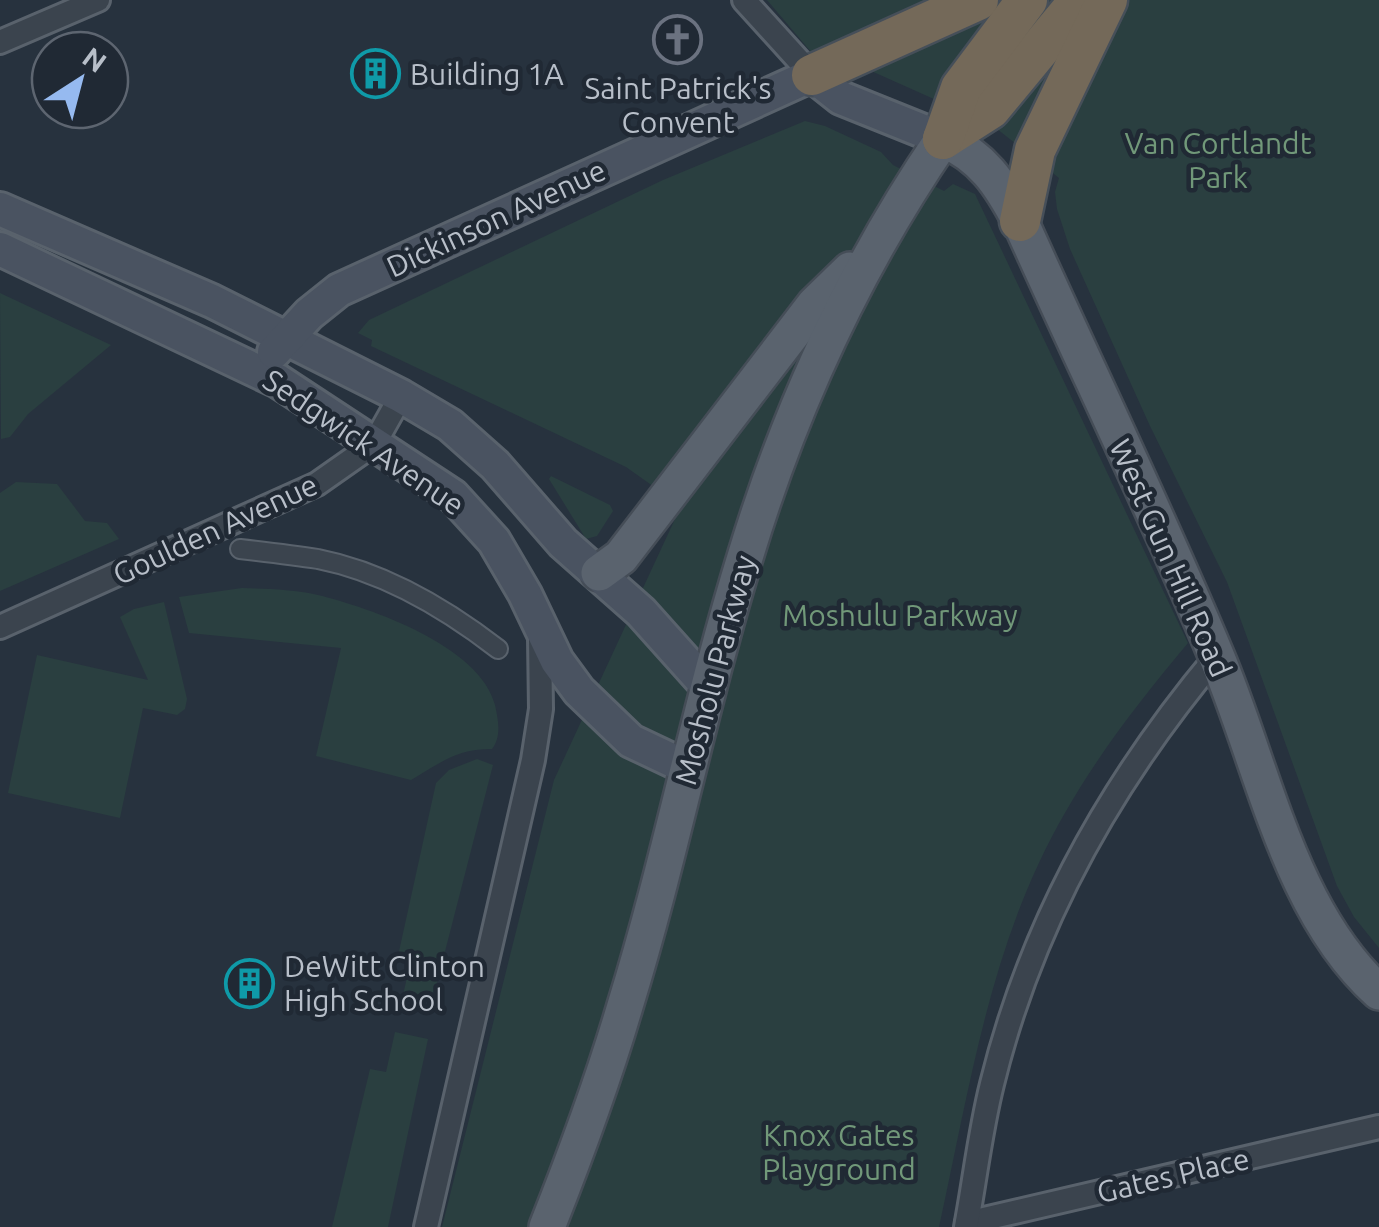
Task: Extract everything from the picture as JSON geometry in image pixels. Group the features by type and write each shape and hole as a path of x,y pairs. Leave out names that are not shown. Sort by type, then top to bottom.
{"highway":[{"path":"812,75 978,0"},
{"name":"Mosholu Parkway","path":"943,139 961,88 1027,0"},
{"name":"Mosholu Parkway","path":"943,139 990,109 1080,0"},
{"path":"1020,221 1034,150 1107,0"}],"main road":[{"path":"812,75 840,98 943,139"},
{"name":"Dickinson Avenue","path":"257,370 322,301 349,286 812,75"},
{"name":"West Gun Hill Road","path":"943,139 968,151 986,166 1020,221 1217,656 1310,902 1331,939 1379,992"},
{"name":"Mosholu Parkway","path":"547,1227 590,1117 626,1004 709,688 763,503 841,310 875,244 943,139"},
{"name":"Sedgwick Avenue","path":"0,210 212,301 401,396 468,438 556,535 657,628 709,688"},
{"path":"598,574 621,557 816,304 875,244"},
{"name":"Sedgwick Avenue","path":"0,249 257,370 444,489 479,522 516,577 567,676 606,720 631,741 688,768"}],"street":[{"path":"0,42 98,0"},
{"path":"744,0 812,75"},
{"name":"Goulden Avenue","path":"0,627 317,484 374,444 401,396"},
{"path":"240,549 320,560 377,577 423,598 498,649"},
{"path":"426,1227 533,760 541,709 539,626"},
{"path":"966,1225 992,1083 1040,938 1070,873 1137,759 1217,656"},
{"name":"Gates Place","path":"966,1225 1379,1126"}],"green space":[{"name":"Van Cortlandt Park","path":"767,0 1379,0 1379,948 1354,917 1337,886 1227,582 1150,426 1070,249 1057,209 1055,192 1059,178 992,125 869,70 817,59"},
{"name":"Moshulu Parkway","path":"805,121 881,152 893,165 944,191 953,184 975,194 1188,643 1105,749 1069,805 1038,865 991,997 939,1227 442,1227 554,780 681,506 626,467 371,346 372,340 358,333 369,320 663,180"},
{"path":"0,293 111,345 28,414 10,437 1,439"},
{"path":"551,476 610,505 613,511 597,536 586,539 549,479"},
{"path":"16,482 57,484 85,521 107,523 119,539 0,591 0,493"},
{"path":"242,588 299,592 340,601 393,620 446,648 485,684 495,705 498,733 492,749 459,754 411,780 316,756 341,648 189,633 179,597"},
{"path":"164,602 187,699 185,709 177,715 143,708 120,818 8,793 37,655 148,680 120,617 134,609"},
{"path":"477,759 493,765 432,1002 403,995 411,960 398,956 436,783 449,770"},
{"path":"395,1032 428,1039 388,1227 332,1227 370,1069 386,1072"}],"place":[{"name":"Saint Patrick's Convent","path":"678,39"},
{"name":"Building 1A","path":"375,74"},
{"name":"DeWitt Clinton High School","path":"249,983"}],"park label":[{"name":"Knox Gates Playground","path":"839,1152"}]}
